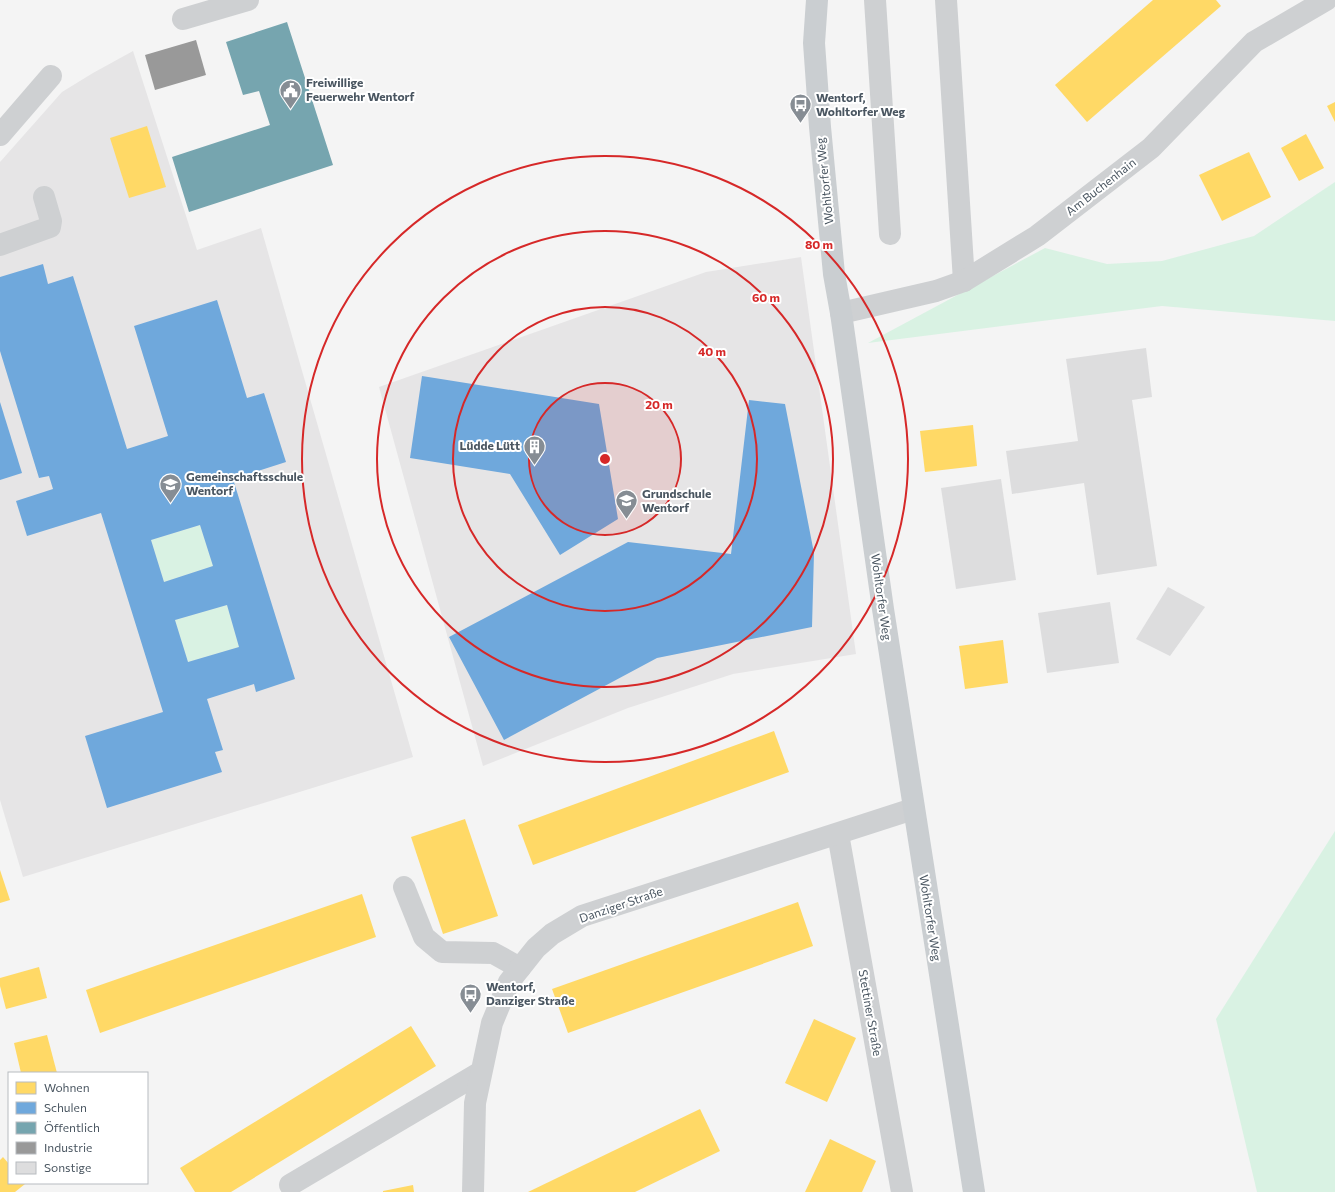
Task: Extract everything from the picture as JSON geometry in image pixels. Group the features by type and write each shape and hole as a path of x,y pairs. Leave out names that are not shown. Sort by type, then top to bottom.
{"main road":[{"name":"Wohltorfer Weg","path":"817,0 814,43 820,127 834,274 913,809 974,1192"}],"street":[{"path":"183,19 248,0"},
{"path":"875,0 890,234"},
{"path":"946,0 964,281"},
{"name":"Am Buchenhain","path":"841,314 936,291 964,281 1037,236 1151,148 1254,42 1326,0"},
{"path":"0,135 51,76"},
{"path":"0,245 50,226 51,221 44,197"},
{"name":"Danziger Straße","path":"474,1192 475,1103 492,1023 509,982 536,948 552,934 582,916 913,809"},
{"name":"Stettiner Straße","path":"838,834 902,1192"},
{"path":"404,887 424,937 442,952 493,953 520,968"},
{"path":"290,1185 481,1072"}],"shaded area":[{"name":"Gemeinschaftsschule Wentorf","path":"133,51 197,250 261,228 413,757 23,877 0,800 0,162 62,92"},
{"name":"Grundschule Wentorf","path":"801,257 856,654 733,674 628,708 483,766 379,387 706,272"}],"green space":[{"path":"1335,182 1335,321 1162,306 868,343 1045,248 1107,264 1162,261 1254,236"},
{"path":"200,525 213,566 164,582 151,540"},
{"path":"227,605 239,647 188,662 175,620"},
{"path":"1335,831 1335,1192 1257,1192 1216,1019"}],"building: Wohnen":[{"path":"1153,0 1216,0 1221,6 1087,122 1055,85"},
{"path":"1335,102 1335,122 1327,106"},
{"path":"147,126 166,187 129,198 110,138"},
{"path":"1306,134 1324,168 1299,181 1281,148"},
{"path":"1249,152 1271,197 1222,221 1199,175"},
{"path":"973,425 977,466 925,472 920,431"},
{"path":"1003,640 1008,683 965,689 959,646"},
{"path":"774,731 789,772 533,865 518,825"},
{"path":"465,819 498,916 443,934 411,837"},
{"path":"0,870 10,900 0,903"},
{"path":"362,894 376,937 100,1033 86,990"},
{"path":"798,902 813,946 568,1033 552,989"},
{"path":"39,967 47,998 6,1009 0,986 0,978"},
{"path":"814,1019 856,1038 827,1102 785,1083"},
{"path":"411,1026 436,1066 231,1192 195,1192 180,1168"},
{"path":"47,1035 57,1072 21,1072 14,1043"},
{"path":"700,1109 720,1151 635,1192 528,1192"},
{"path":"830,1139 876,1161 862,1192 805,1192"},
{"path":"3,1157 8,1163 8,1184 25,1184 15,1192 0,1192 0,1160"},
{"path":"413,1185 414,1192 383,1192 383,1191"}],"building: Schulen":[{"path":"43,264 48,284 73,276 127,449 168,436 134,326 217,300 247,398 264,393 286,462 233,479 295,679 256,692 254,684 207,699 223,750 215,752 222,772 107,808 85,736 163,712 101,513 27,536 16,501 53,489 49,476 39,478 0,351 0,277","holes":["200,525 213,566 164,582 151,540","227,605 239,647 188,662 175,620"]},
{"name":"Lüdde Lütt","path":"422,376 599,404 618,519 560,555 510,474 410,458"},
{"path":"749,400 785,404 814,553 812,627 657,658 504,740 449,637 628,542 731,554"},
{"path":"0,402 22,473 0,480"}],"building: Öffentlich":[{"name":"Freiwillige Feuerwehr Wentorf","path":"287,22 333,165 189,212 172,157 270,125 259,91 243,95 226,42"}],"building: Industrie":[{"path":"196,40 206,75 155,90 145,55"}],"building: Sonstige":[{"path":"1146,348 1152,397 1132,400 1157,566 1097,575 1084,483 1012,494 1006,451 1078,441 1066,359"},
{"path":"1001,479 1016,580 956,589 941,488"},
{"path":"1168,587 1205,607 1170,656 1136,639"},
{"path":"1110,602 1119,663 1047,673 1038,613"}],"place":[{"name":"Freiwillige Feuerwehr Wentorf","path":"290,110"},
{"name":"Wentorf, Wohltorfer Weg","path":"800,124"},
{"name":"Lüdde Lütt","path":"535,466"},
{"name":"Gemeinschaftsschule Wentorf","path":"170,504"},
{"name":"Grundschule Wentorf","path":"627,520"},
{"name":"Wentorf, Danziger Straße","path":"470,1014"}]}
